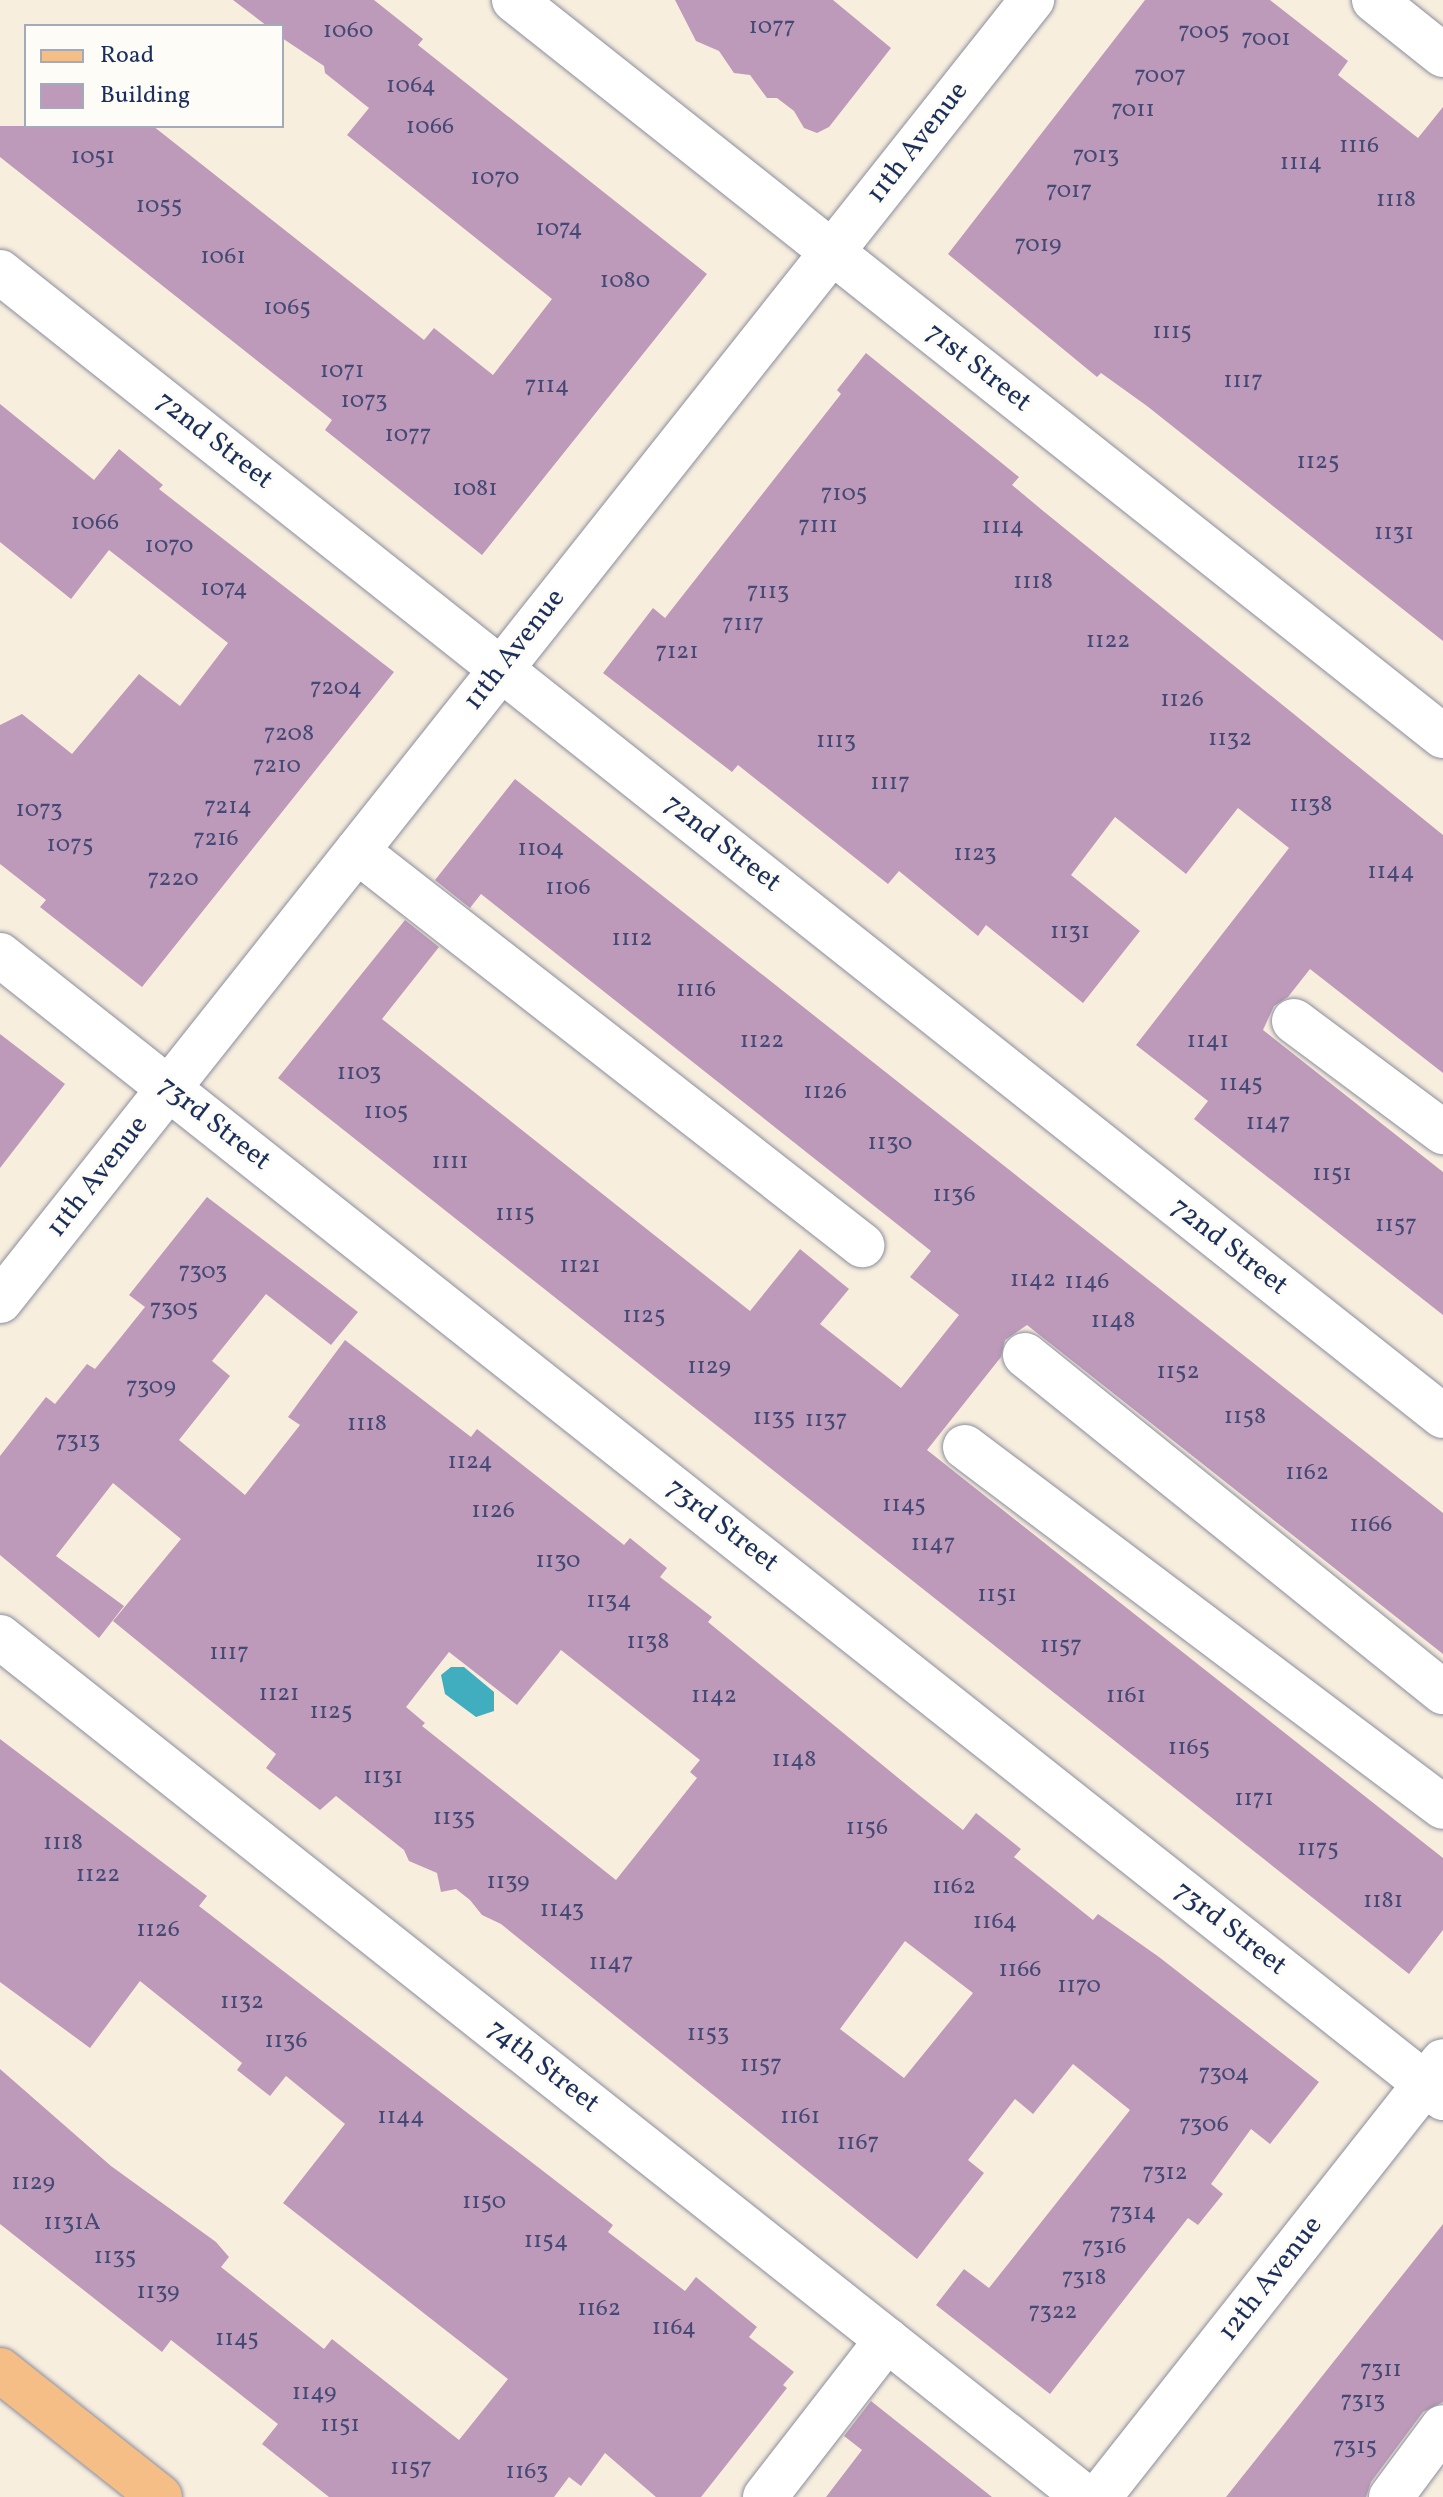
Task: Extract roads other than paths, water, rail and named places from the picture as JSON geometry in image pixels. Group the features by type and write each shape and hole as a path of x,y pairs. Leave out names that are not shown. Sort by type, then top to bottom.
{"main road":[{"path":"0,2370 160,2497"}],"street":[{"name":"71st Street","path":"514,0 1443,736"},
{"name":"11th Avenue","path":"0,1301 1032,0"},
{"path":"1374,0 1443,55"},
{"name":"72nd Street","path":"0,272 1443,1416"},
{"path":"357,851 862,1245"},
{"name":"73rd Street","path":"0,955 1437,2081"},
{"path":"1294,1021 1443,1132"},
{"path":"1025,1355 1443,1692"},
{"path":"965,1447 1443,1807"},
{"name":"74th Street","path":"0,1637 1085,2497"},
{"name":"12th Avenue","path":"1099,2497 1437,2081"},
{"path":"765,2497 887,2340"},
{"path":"1391,2497 1443,2427"}],"water":[{"path":"451,1667 464,1667 494,1692 494,1711 476,1717 445,1694 441,1675"}]}
